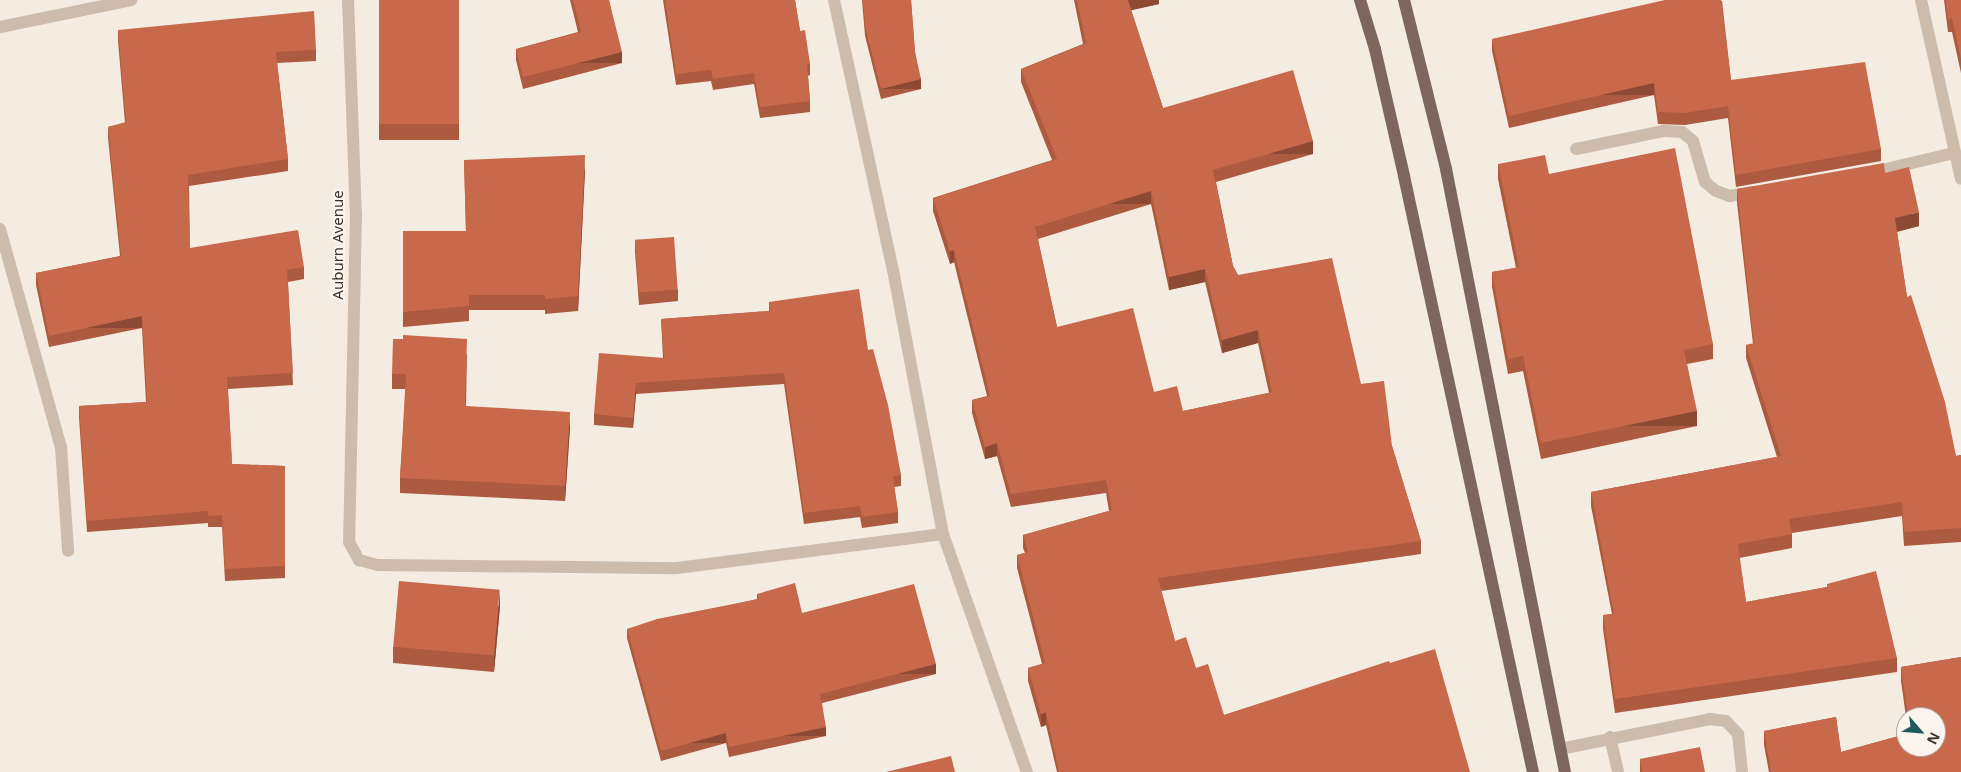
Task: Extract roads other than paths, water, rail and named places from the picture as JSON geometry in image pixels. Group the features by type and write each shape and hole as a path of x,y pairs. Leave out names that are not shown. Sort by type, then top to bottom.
{"main road":[{"path":"1360,0 1375,49 1404,176 1532,772"},
{"path":"1404,0 1446,168 1565,772"}],"street":[{"path":"0,26 132,0"},
{"name":"Auburn Avenue","path":"348,0 356,214 349,542 359,560 378,565 677,568 943,534"},
{"path":"834,0 893,270 943,534 1027,772"},
{"path":"1921,0 1961,179"},
{"path":"1576,149 1664,130 1682,132 1693,141 1705,182 1716,192 1730,196 1769,190"},
{"path":"1855,175 1954,153"},
{"path":"0,229 61,447 68,551"},
{"path":"1560,749 1610,737 1710,719 1726,721 1738,734 1742,772"},
{"path":"1610,737 1618,772"}]}
